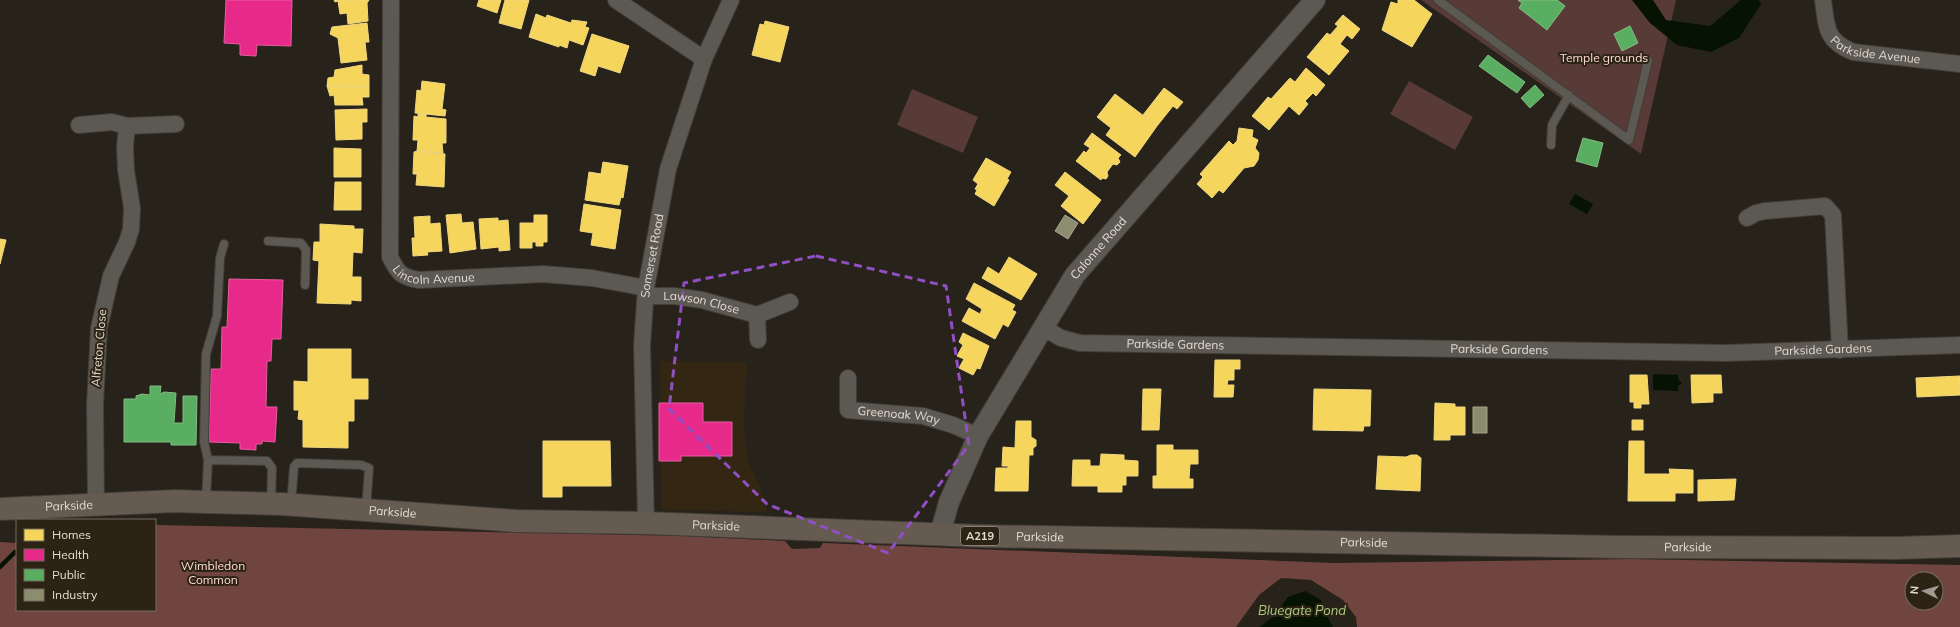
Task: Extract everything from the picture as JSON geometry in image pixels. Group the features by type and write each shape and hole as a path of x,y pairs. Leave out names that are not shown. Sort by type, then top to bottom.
{"main road":[{"name":"Parkside","path":"0,509 206,502 281,504 516,521 940,534 1628,547 1896,548 1960,546"}],"street":[{"name":"Lincoln Avenue","path":"392,0 390,258 396,270 404,278 419,280 543,274 592,278 646,292"},
{"path":"616,0 704,59"},
{"name":"Somerset Road","path":"646,524 642,346 646,292 668,169 704,59 731,0"},
{"name":"Calonne Road","path":"940,534 949,502 978,436 1042,327 1075,276 1315,0"},
{"name":"Parkside Avenue","path":"1823,0 1827,32 1833,41 1840,47 1853,52 1960,64"},
{"path":"79,125 112,122 127,126 176,124"},
{"name":"Alfreton Close","path":"96,505 95,404 99,328 111,276 127,242 131,229 132,208 126,170 125,147 127,126"},
{"path":"1747,218 1756,213 1765,211 1825,206 1833,215 1840,350"},
{"name":"Lawson Close","path":"646,292 702,300 757,315"},
{"path":"758,340 757,315 790,302"},
{"name":"Parkside Gardens","path":"1042,327 1061,338 1080,343 1666,352 1840,350 1960,345"},
{"name":"Greenoak Way","path":"848,378 848,410 922,416 953,425 978,436"}],"lane":[{"path":"1438,0 1629,140 1648,61"},
{"path":"1552,145 1552,125 1569,95"},
{"path":"268,241 301,243 306,250 305,285"},
{"path":"206,502 208,460 204,442 206,354 217,316 220,258 224,244"},
{"path":"208,460 267,461 272,468 281,504"},
{"path":"281,504 294,467 297,463 361,464 369,468 366,510"}],"highlighted area":[{"path":"816,256 946,286 969,445 888,553 767,504 669,409 684,283"}],"shaded area":[{"path":"660,361 747,362 744,424 748,461 762,492 767,512 663,510 661,505"}],"green space":[{"name":"Temple grounds","path":"1421,0 1676,0 1641,154"},
{"path":"1409,81 1473,117 1455,150 1390,114"},
{"path":"912,89 978,117 963,153 897,125"},
{"name":"Wimbledon Common","path":"156,525 684,536 785,541 792,549 820,548 823,543 1333,563 1632,559 1960,565 1960,627 1357,627 1356,617 1343,600 1311,580 1281,578 1259,595 1236,627 0,627 0,542 16,543 16,611 156,611"}],"water":[{"path":"1632,0 1653,0 1666,20 1710,26 1741,0 1759,0 1761,4 1739,38 1711,52 1677,45 1650,23"},
{"path":"1575,194 1593,204 1587,214 1569,204"},
{"path":"1653,374 1678,375 1678,379 1682,383 1678,386 1678,391 1653,390"},
{"name":"Bluegate Pond","path":"1305,591 1321,600 1324,611 1333,627 1260,627 1275,615 1288,597"}],"building: Homes":[{"path":"334,0 369,0 367,3 368,21 348,24 347,13 340,14 338,1 335,2"},
{"path":"479,0 501,0 497,13 477,6"},
{"path":"505,0 529,0 521,29 499,23"},
{"path":"1398,0 1414,0 1432,14 1412,47 1382,30 1391,2 1398,4"},
{"path":"536,14 546,18 547,15 571,23 572,20 587,22 585,27 589,28 583,45 569,40 567,48 559,45 559,47 529,37"},
{"path":"1343,15 1360,29 1352,39 1347,35 1340,44 1349,51 1329,75 1307,57 1327,33 1330,35 1338,26 1335,24"},
{"path":"765,21 789,27 780,62 752,55 760,24 764,25"},
{"path":"367,23 369,42 365,42 367,60 341,63 338,38 330,34 332,27"},
{"path":"592,34 629,46 620,73 598,66 595,76 580,71"},
{"path":"362,65 362,74 369,75 369,87 327,86 328,78 334,77 335,70"},
{"path":"1306,68 1325,85 1316,96 1313,93 1305,101 1308,104 1299,115 1289,106 1269,130 1252,116 1268,97 1271,99 1290,78 1295,82"},
{"path":"422,81 445,84 442,109 446,110 445,116 415,113 417,90 421,91"},
{"path":"327,86 369,87 369,97 362,97 363,105 335,105 334,95 330,96"},
{"path":"1164,88 1183,102 1177,109 1173,106 1157,126 1143,115"},
{"path":"1115,94 1157,126 1135,157 1106,135 1111,128 1097,117"},
{"path":"367,109 367,122 362,122 362,139 336,140 335,110"},
{"path":"418,114 426,114 426,117 446,119 446,143 442,143 443,153 417,151 418,140 413,140 414,116 418,117"},
{"path":"1239,128 1253,130 1252,137 1258,140 1255,148 1259,153 1258,160 1254,166 1244,168 1223,193 1219,190 1212,198 1197,184 1203,177 1200,174 1229,141 1233,145 1237,141"},
{"path":"1092,133 1121,155 1118,158 1120,162 1117,165 1113,164 1107,172 1108,176 1106,179 1102,178 1101,180 1076,161 1084,151 1086,153 1090,148 1084,144"},
{"path":"334,148 361,149 361,177 334,177"},
{"path":"414,152 445,154 444,187 416,185 417,174 413,174"},
{"path":"986,158 1011,172 1007,179 1009,180 994,206 975,194 977,190 975,189 978,184 973,180"},
{"path":"603,162 628,166 623,198 621,197 619,205 585,200 589,172 601,174"},
{"path":"1065,172 1101,200 1083,224 1061,206 1069,196 1055,185"},
{"path":"335,182 361,182 361,210 334,210"},
{"path":"584,204 621,210 615,249 591,245 593,233 580,231"},
{"path":"461,214 462,223 473,222 476,249 450,253 446,215"},
{"path":"534,215 547,215 547,242 543,242 543,246 536,246 536,242 532,242 532,248 520,248 520,223 534,223"},
{"path":"430,216 430,224 440,223 442,251 427,252 428,255 413,256 412,238 415,238 414,217"},
{"path":"498,218 498,221 508,220 510,250 499,251 499,247 481,249 479,219"},
{"path":"320,224 354,226 354,229 363,229 362,253 353,252 352,277 361,277 361,301 351,300 351,304 317,303 319,261 313,260 314,242 320,242"},
{"path":"0,239 6,240 0,264"},
{"path":"1009,257 1037,274 1021,300 982,278 988,267 999,274"},
{"path":"974,283 1015,305 1012,310 1016,312 1008,327 1003,324 995,339 962,321 969,308 980,314 982,309 966,299"},
{"path":"963,333 989,346 980,369 977,368 973,375 959,368 964,359 957,356 963,345 959,342"},
{"path":"308,349 351,349 351,379 368,379 368,399 354,399 354,421 348,421 348,448 303,447 303,420 298,419 299,410 294,410 294,381 308,382"},
{"path":"1215,360 1240,360 1240,369 1234,369 1234,380 1228,380 1227,385 1234,385 1233,397 1214,397"},
{"path":"1630,375 1647,375 1649,404 1641,404 1641,408 1634,408 1634,402 1630,402"},
{"path":"1691,375 1721,375 1722,393 1713,393 1713,402 1692,403"},
{"path":"1960,376 1960,395 1917,397 1916,378"},
{"path":"1143,389 1161,389 1159,430 1142,430"},
{"path":"1314,389 1371,390 1370,426 1364,426 1363,431 1313,430"},
{"path":"1435,403 1455,404 1455,407 1465,407 1465,435 1450,435 1450,440 1434,440"},
{"path":"1632,420 1643,420 1643,430 1632,430"},
{"path":"1016,421 1031,421 1031,437 1036,440 1036,446 1033,448 1033,455 1029,455 1028,491 995,491 996,468 1008,468 1008,466 1002,466 1003,447 1015,448"},
{"path":"543,441 610,441 611,486 562,486 562,497 543,497"},
{"path":"1629,441 1644,441 1644,474 1670,474 1669,469 1693,470 1693,493 1675,493 1675,501 1628,501"},
{"path":"1157,445 1173,445 1173,450 1198,450 1198,464 1190,464 1189,479 1193,479 1193,488 1153,488 1153,476 1157,476"},
{"path":"1101,454 1124,455 1124,460 1138,461 1138,476 1126,476 1126,485 1122,485 1122,492 1098,492 1098,486 1072,486 1073,460 1090,460 1090,466 1100,466"},
{"path":"1417,455 1421,458 1420,491 1376,489 1378,456 1406,457"},
{"path":"1736,479 1734,500 1698,501 1698,480"}],"building: Health":[{"path":"226,0 292,0 291,46 257,45 256,56 240,55 240,44 224,43"},
{"path":"229,279 283,280 281,339 272,339 271,361 267,361 266,407 277,407 275,442 262,441 262,444 256,444 256,450 240,449 240,443 209,442 211,369 221,369 222,327 227,327"},
{"path":"659,403 703,403 703,422 732,422 732,456 681,456 681,461 659,461"}],"building: Public":[{"path":"1518,0 1557,0 1565,6 1547,30 1519,8 1522,3"},
{"path":"1630,26 1638,43 1622,51 1614,34"},
{"path":"1488,55 1525,82 1517,93 1479,66"},
{"path":"1535,85 1544,95 1530,108 1521,98"},
{"path":"1583,138 1603,143 1597,167 1576,161"},
{"path":"150,386 161,386 160,394 164,392 176,393 174,423 183,423 183,396 197,396 196,445 171,445 171,442 124,442 124,399 136,399 136,396 142,394 150,395"}],"building: Industry":[{"path":"1065,215 1078,223 1068,239 1055,231"},
{"path":"1473,407 1487,407 1487,433 1473,433"}],"waterway":[{"path":"0,567 15,552 16,553"}]}
